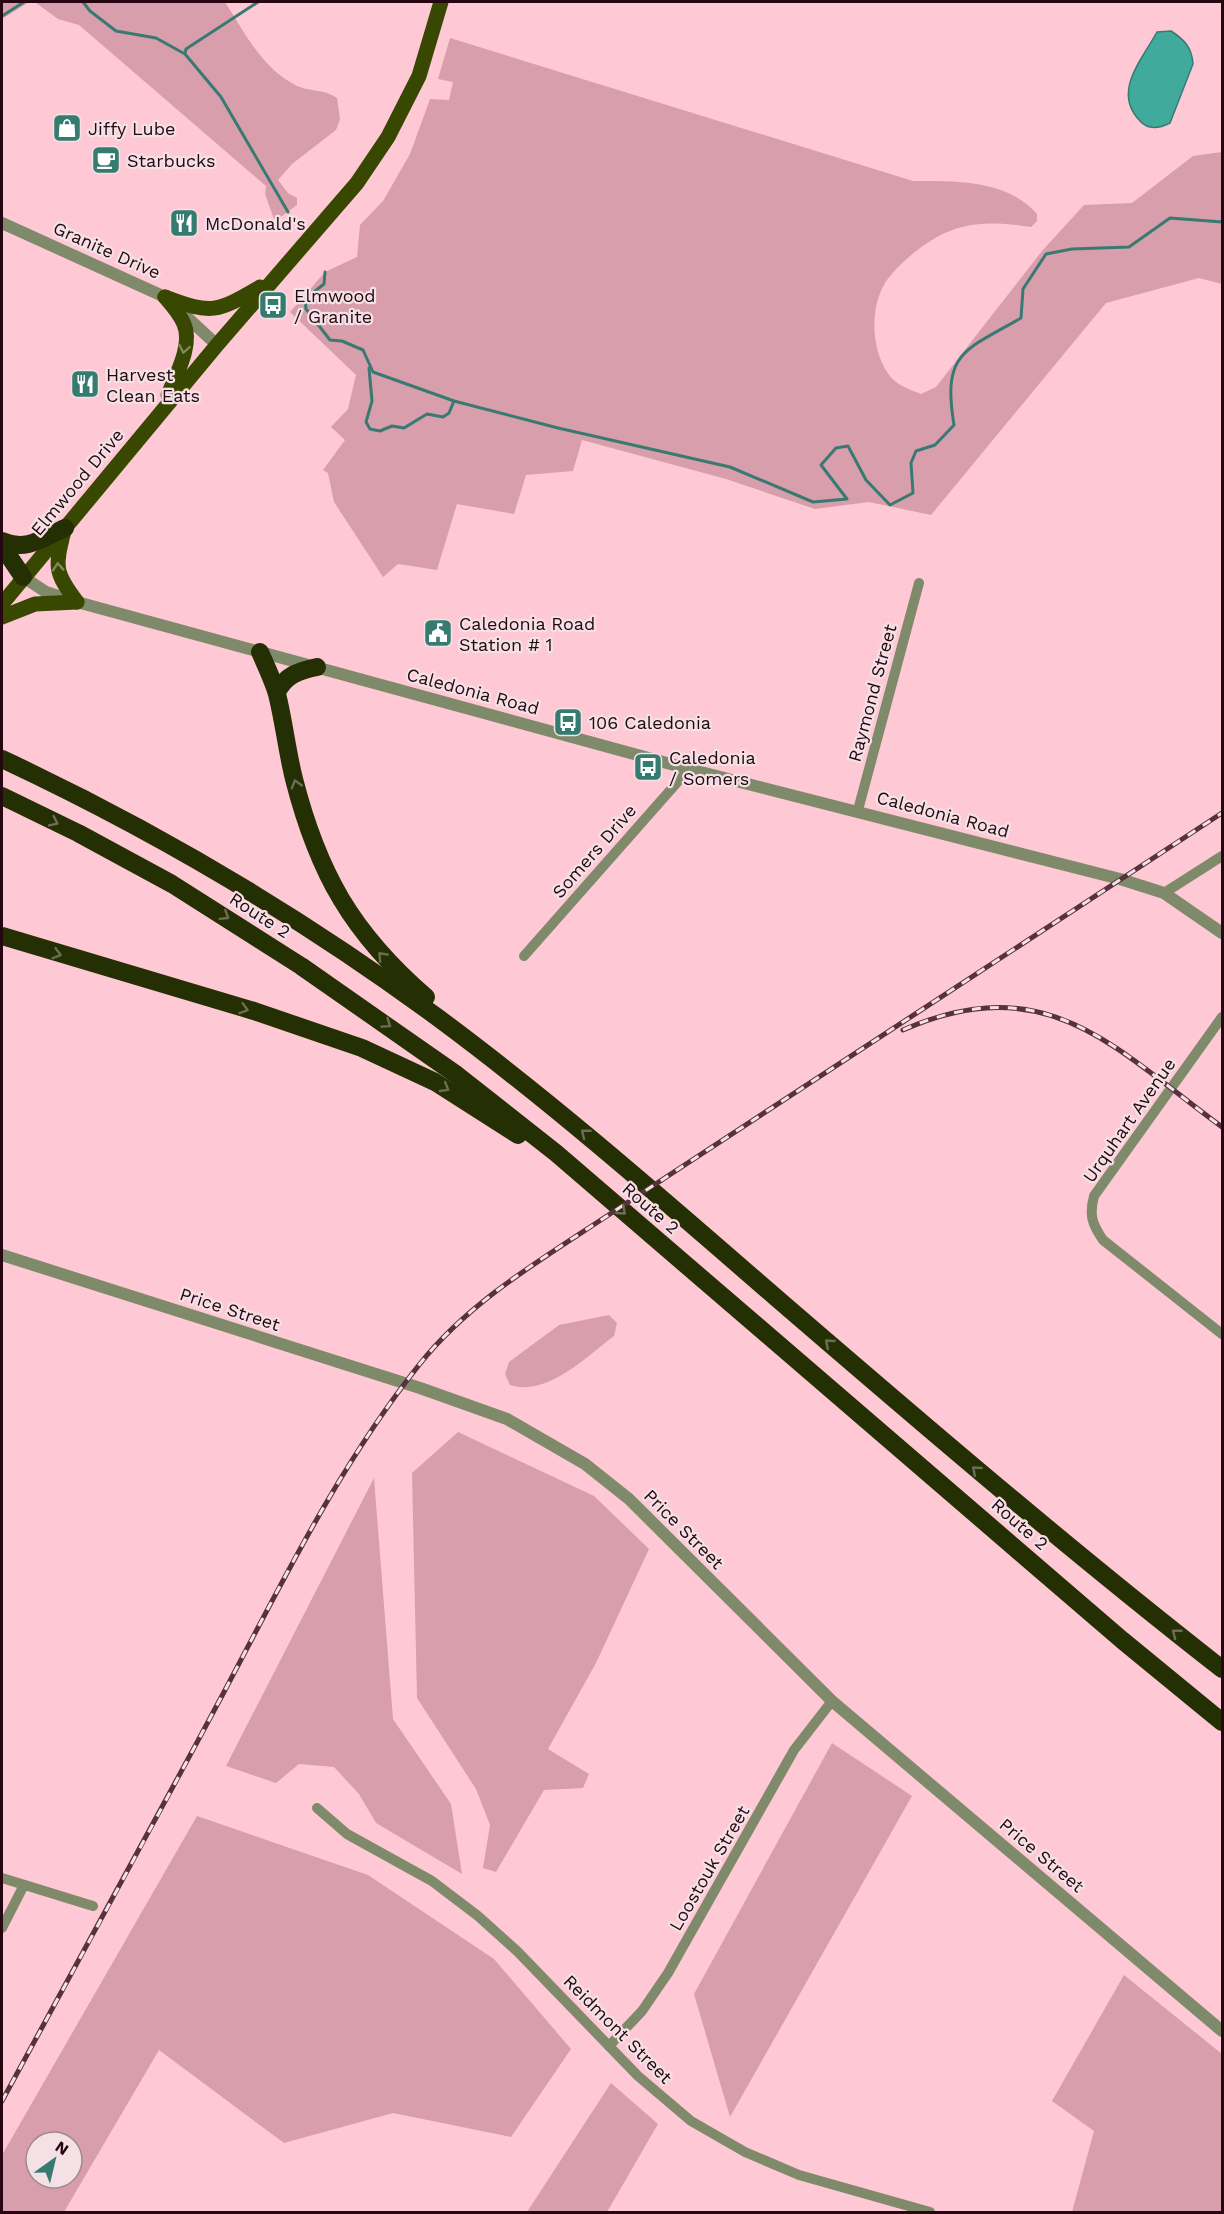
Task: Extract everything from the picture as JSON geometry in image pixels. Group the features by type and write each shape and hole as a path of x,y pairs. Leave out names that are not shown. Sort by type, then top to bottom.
{"highway":[{"path":"2,543 12,546 28,546 66,528"},
{"path":"2,543 23,577"},
{"path":"2,561 23,577"},
{"path":"260,652 277,692 297,791 316,850 339,898 381,956 473,1036 501,1068"},
{"path":"277,692 283,682 296,672 317,667"},
{"name":"Route 2","path":"2,759 134,826 282,913 377,974 599,1144 1022,1509 1222,1669"},
{"name":"Route 2","path":"2,796 172,884 301,966 458,1075 555,1152 1122,1640 1222,1722"},
{"path":"2,936 254,1011 362,1048 404,1066 468,1102 559,1167 600,1192"}],"main road":[{"name":"Elmwood Drive","path":"2,604 162,409 357,183 388,137 419,76 441,2"},
{"path":"165,297 190,306 220,308 271,280"},
{"path":"162,409 180,364 186,340 183,321 165,297"},
{"path":"66,528 57,561 57,573 77,602"},
{"path":"2,617 35,604 77,602"}],"street":[{"name":"Granite Drive","path":"2,223 165,297 217,345"},
{"name":"Caledonia Road","path":"23,577 46,592 77,602 689,769 858,810 1120,879 1164,893 1222,933"},
{"name":"Raymond Street","path":"858,810 919,583"},
{"name":"Somers Drive","path":"524,956 689,769"},
{"path":"1164,893 1222,856"},
{"name":"Urquhart Avenue","path":"1222,1017 1095,1196 1090,1211 1093,1226 1103,1240 1222,1334"},
{"name":"Price Street","path":"2,1255 420,1388 507,1419 585,1464 629,1499 832,1701 1222,2031"},
{"name":"Loostouk Street","path":"609,2046 642,2011 669,1973 795,1750 832,1701"},
{"name":"Reidmont Street","path":"317,1808 347,1834 432,1881 478,1916 517,1951 638,2076 691,2121 745,2152 800,2175 930,2212"},
{"path":"2,1878 93,1906"},
{"path":"2,1928 24,1885"}],"shaded area":[{"path":"2,2 29,2 2,19"},
{"path":"29,2 225,2 247,38 274,70 297,86 328,93 337,98 340,119 336,130 292,164 278,180 288,193 297,198 297,205 278,219 274,219 265,194 266,186 79,25 58,19 36,3"},
{"path":"1171,31 1187,45 1193,64 1170,123 1150,127 1143,124 1132,110 1129,88 1137,65 1157,32"},
{"path":"450,38 913,181 979,184 1010,194 1024,203 1037,214 1037,221 1031,227 983,224 948,231 916,251 895,270 885,283 880,293 875,316 874,328 878,351 893,380 921,394 936,387 1042,251 1084,205 1132,203 1193,156 1222,152 1222,284 1199,278 1106,303 931,515 869,502 815,509 726,479 582,440 573,471 526,475 514,514 457,504 437,570 398,564 383,577 334,502 328,473 323,470 345,440 331,427 348,409 356,375 290,312 325,272 357,257 360,225 383,201 410,154 430,99 449,100 453,82 438,79"},
{"path":"609,1315 617,1323 614,1336 579,1364 552,1380 538,1385 524,1387 510,1385 505,1374 509,1362 559,1325"},
{"path":"458,1432 594,1496 649,1549 596,1663 548,1749 589,1774 583,1788 544,1790 496,1872 483,1868 490,1825 476,1789 417,1698 412,1473"},
{"path":"374,1478 393,1719 451,1804 462,1874 376,1823 359,1794 334,1767 299,1764 276,1783 226,1766"},
{"path":"832,1743 912,1796 730,2117 694,1994"},
{"path":"197,1816 368,1875 494,1959 571,2049 511,2137 393,2113 284,2143 159,2050 84,2178 84,2130 24,2130 24,2190 77,2190 64,2212 2,2212 2,2155"},
{"path":"1124,1975 1222,2054 1222,2212 1072,2212 1094,2131 1052,2101"},
{"path":"611,2083 658,2124 607,2212 527,2212"}],"waterway":[{"path":"2,16 24,2"},
{"path":"83,2 90,11 116,31 156,38 185,54 221,97 288,212"},
{"path":"185,54 186,49 258,2"},
{"path":"325,272 324,284 305,299 306,309 330,340 342,341 363,350 373,372 454,401 558,428 730,467 813,502 847,499 821,465 836,448 848,446 866,480 890,505 913,493 911,463 916,451 935,445 954,425 951,382 962,356 985,338 1021,318 1023,289 1046,254 1072,249 1129,247 1170,218 1222,222"},
{"path":"369,368 372,401 366,422 370,429 380,431 392,426 404,428 427,414 443,417 449,413 454,401"}],"railway":[{"path":"2,2101 314,1524 390,1403 440,1341 487,1298 539,1261 1222,813"},
{"path":"903,1030 954,1013 998,1007 1039,1012 1076,1025 1112,1045 1222,1127"}],"place":[{"name":"Jiffy Lube","path":"67,128"},
{"name":"Starbucks","path":"106,160"},
{"name":"McDonald's","path":"184,223"},
{"name":"Elmwood / Granite","path":"273,305"},
{"name":"Harvest Clean Eats","path":"85,384"},
{"name":"Caledonia Road Station # 1","path":"438,633"},
{"name":"106 Caledonia","path":"568,722"},
{"name":"Caledonia / Somers","path":"648,767"}]}
